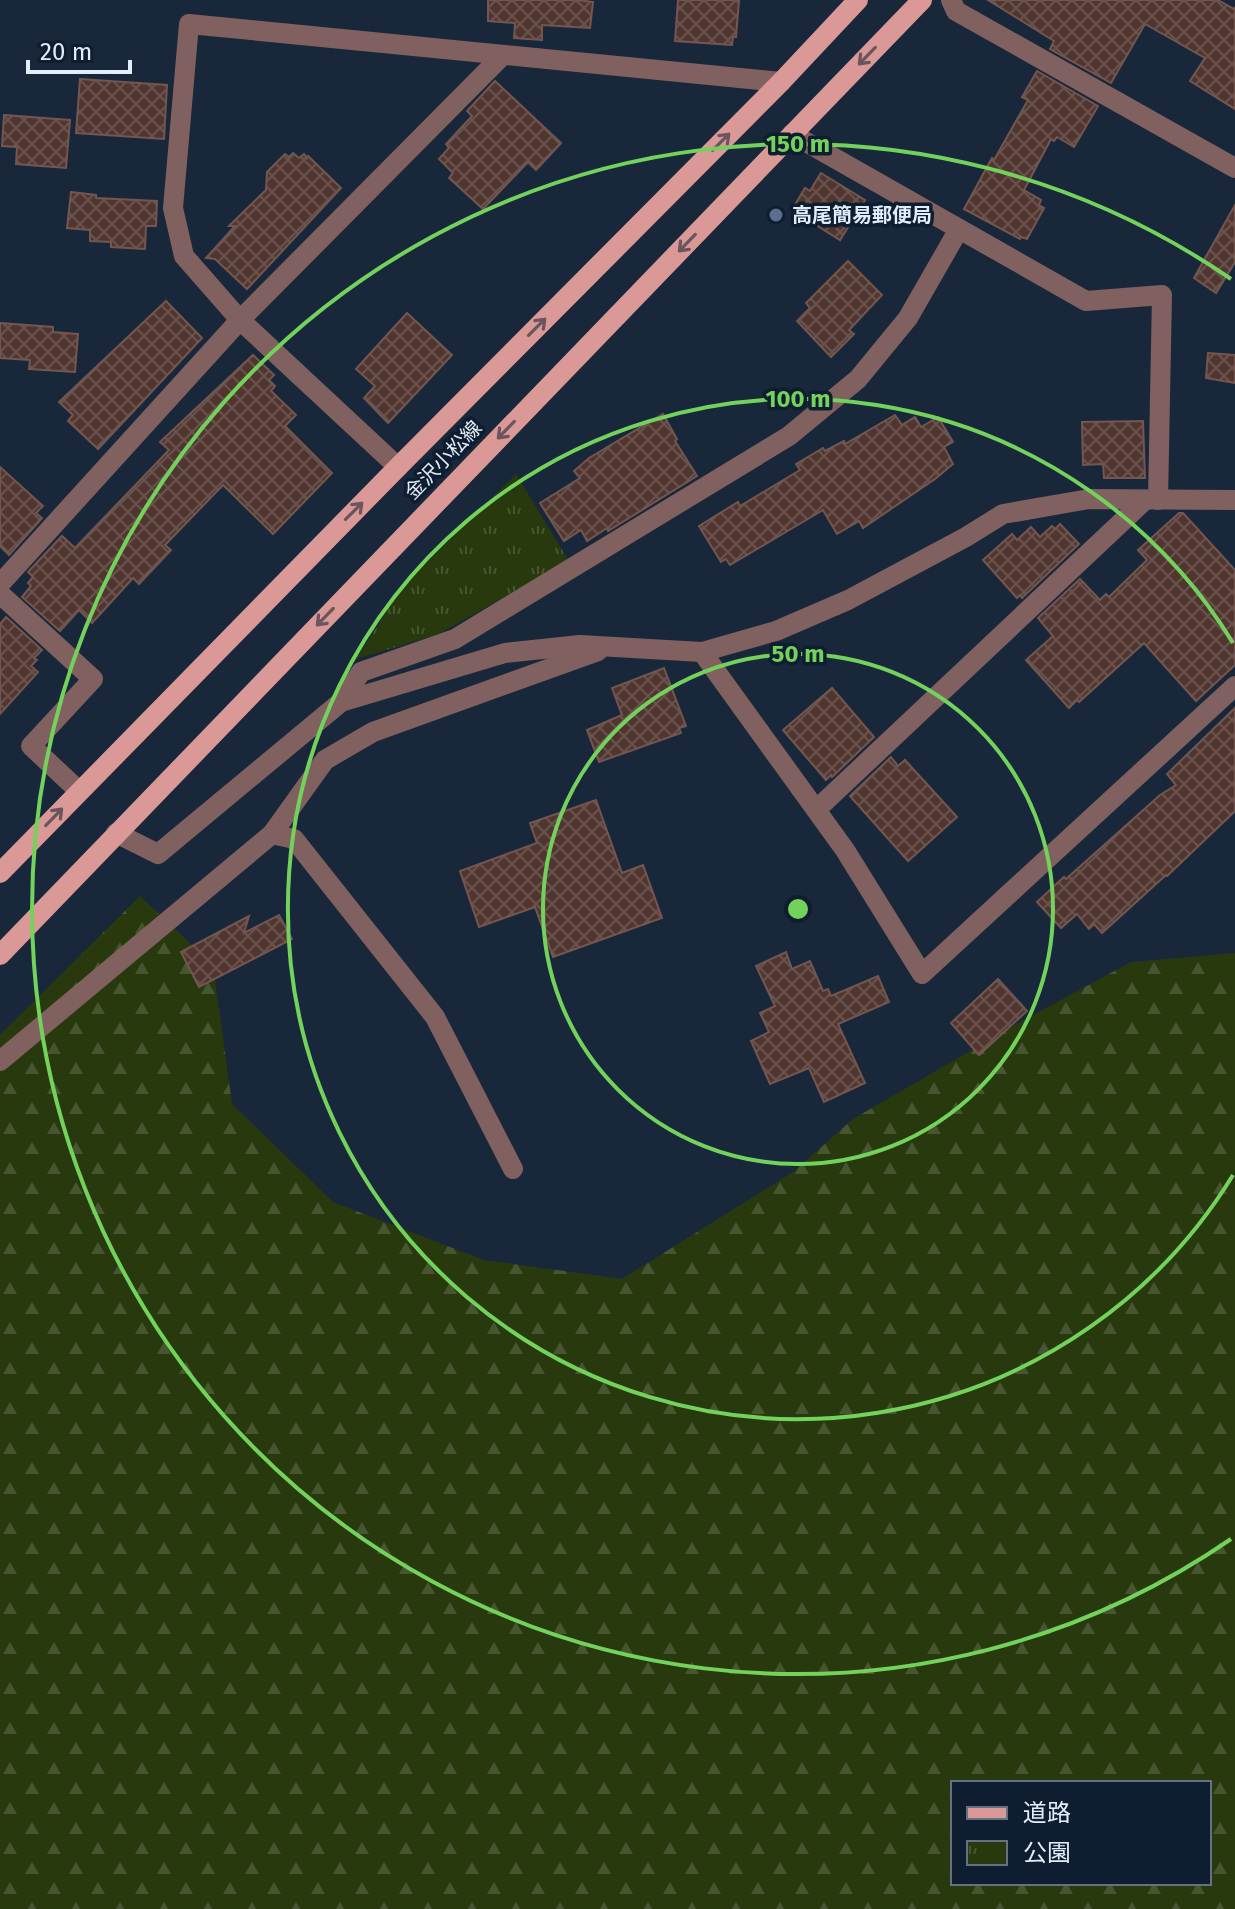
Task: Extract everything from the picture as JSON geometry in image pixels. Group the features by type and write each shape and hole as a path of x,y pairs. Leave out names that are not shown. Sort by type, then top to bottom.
{"main road":[{"name":"金沢小松線","path":"0,873 781,82 858,0"},
{"name":"金沢小松線","path":"0,955 922,0"}],"street":[{"path":"951,0 956,11 1235,168"},
{"path":"398,467 240,320 184,256 173,208 189,24 781,82"},
{"path":"0,584 240,320 502,56"},
{"path":"792,134 1086,301 1162,295 1152,500 817,809"},
{"path":"116,833 158,854 341,702 361,672 455,639 789,436 858,379 878,355 908,318 959,229"},
{"path":"341,702 505,653 580,645 702,652 776,631 848,600 1003,514 1089,499 1235,500"},
{"path":"0,594 93,679 31,746 79,791"},
{"path":"0,1061 272,834 325,760 373,732 609,647"},
{"path":"702,652 817,809 922,974 1235,686"},
{"path":"272,834 294,839 435,1017 513,1169"}],"green space":[{"path":"516,474 568,560 439,634 356,659 403,586"},
{"path":"140,896 213,965 232,1104 333,1202 484,1260 622,1279 793,1172 853,1119 1131,962 1235,953 1235,1909 0,1909 0,1035"}],"building":[{"path":"488,0 593,2 590,28 542,25 542,40 514,38 515,23 488,21"},
{"path":"678,0 739,0 736,37 733,37 732,45 675,41"},
{"path":"988,0 1218,0 1235,7 1235,109 1190,81 1205,58 1145,24 1111,83 1050,49 1054,41"},
{"path":"1037,71 1098,106 1074,147 1057,137 1054,141 1051,139 1024,190 1041,200 1039,205 1044,208 1027,239 1020,239 964,209 1028,100 1022,97"},
{"path":"80,79 167,85 164,139 76,133"},
{"path":"495,81 561,143 536,170 528,162 483,209 449,178 453,173 439,159 449,148 446,144 472,116 467,111"},
{"path":"4,115 70,120 66,168 16,164 17,147 2,146"},
{"path":"293,153 299,158 304,154 308,156 341,188 247,289 215,259 206,258 235,226 229,226 266,190 267,172 285,154 289,157"},
{"path":"821,173 865,200 840,240 792,210 805,188 810,191"},
{"path":"71,192 96,195 96,198 157,201 156,226 146,226 145,249 111,247 111,242 90,241 90,230 67,228"},
{"path":"1235,205 1235,262 1216,293 1194,278"},
{"path":"848,261 882,295 849,330 854,334 831,357 797,321 810,308 806,303"},
{"path":"166,301 202,338 98,449 68,421 73,415 59,402"},
{"path":"407,313 452,355 388,423 364,398 375,386 356,369"},
{"path":"0,323 53,327 53,332 78,334 75,372 29,369 30,360 0,358"},
{"path":"1208,353 1235,355 1235,383 1206,378"},
{"path":"253,355 274,375 269,380 275,386 271,391 296,415 285,426 332,473 273,534 223,485 165,545 171,550 139,584 133,578 92,623 79,610 60,631 22,597 31,586 28,583 33,577 28,572 62,536 75,548 169,450 160,442"},
{"path":"663,414 677,439 675,441 697,476 608,531 607,528 587,541 581,530 564,541 540,503 580,478 574,471 589,458"},
{"path":"895,415 902,425 915,417 921,427 938,417 953,442 944,447 953,464 863,528 859,521 837,534 823,510 730,565 726,559 721,562 699,526 800,470 796,464 823,448 825,451 844,441 845,444"},
{"path":"1143,421 1145,478 1104,478 1103,464 1083,465 1082,422"},
{"path":"0,467 43,506 36,513 42,518 9,555 0,546"},
{"path":"1179,513 1183,513 1235,570 1235,665 1196,701 1144,643 1069,708 1026,660 1053,636 1038,618 1080,579 1100,600 1106,594 1109,597 1147,560 1138,550"},
{"path":"1060,524 1079,544 1022,598 1020,595 1017,598 983,560 1012,534 1017,540 1031,527 1040,537 1052,526 1055,529"},
{"path":"6,617 42,650 31,666 38,672 0,714 0,624"},
{"path":"664,668 686,726 679,728 681,733 599,762 587,730 622,715 612,688"},
{"path":"832,688 874,737 826,780 783,730"},
{"path":"1235,708 1235,811 1102,933 1094,924 1089,929 1077,914 1061,928 1037,902 1160,795 1176,785 1167,774"},
{"path":"891,757 898,766 905,760 957,817 908,861 850,796"},
{"path":"596,800 622,873 643,865 662,918 553,957 535,907 479,927 460,871 537,843 530,823"},
{"path":"279,915 292,939 199,987 181,952 249,916 244,933"},
{"path":"786,952 792,969 810,961 823,991 828,989 831,996 878,976 889,1002 838,1024 865,1083 824,1102 809,1068 770,1084 751,1041 769,1032 760,1013 775,1006 756,966"},
{"path":"998,979 1027,1011 979,1055 951,1023"}],"place":[{"name":"高尾簡易郵便局","path":"776,215"}]}
